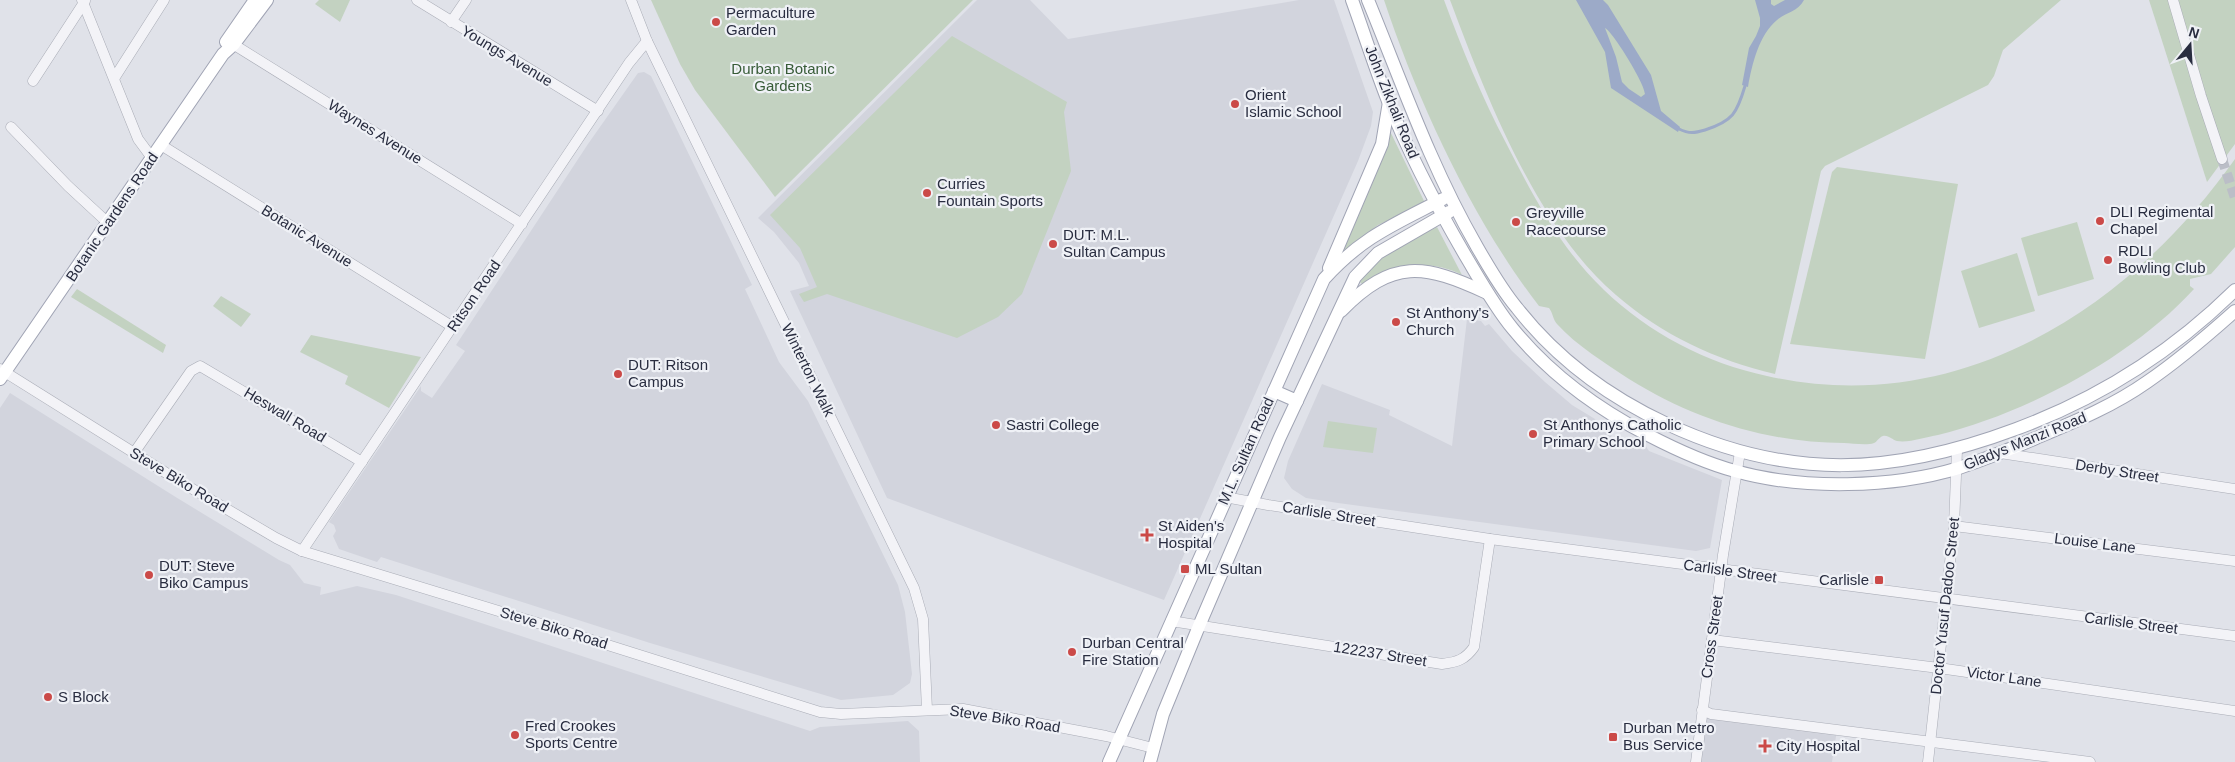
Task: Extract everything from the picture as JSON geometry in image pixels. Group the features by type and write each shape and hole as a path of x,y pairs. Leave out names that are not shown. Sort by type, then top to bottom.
{"main road":[{"name":"Botanic Gardens Road","path":"231,42 255,0"},
{"name":"Botanic Gardens Road","path":"2,373 222,54 267,0"},
{"name":"John Zikhali Road","path":"1352,0 1389,102 1442,216"},
{"name":"John Zikhali Road","path":"1368,0 1404,95 1455,209"},
{"path":"1324,280 1382,144 1389,102"},
{"name":"M.L. Sultan Road","path":"1109,762 1225,497 1324,280 1343,258 1360,244 1387,227 1449,196"},
{"name":"M.L. Sultan Road","path":"1150,762 1163,714 1199,626 1296,401 1355,277 1369,260 1378,253 1455,209"},
{"name":"Gladys Manzi Road","path":"1455,209 1492,272 1516,308 1542,338 1576,369 1606,391 1639,412 1681,431 1740,452 1811,465 1844,466 1904,462 1957,450 2038,421 2100,393 2166,351 2235,290"},
{"name":"Gladys Manzi Road","path":"1442,216 1487,293 1512,329 1534,354 1564,380 1603,409 1669,446 1736,471 1770,478 1835,484 1896,480 1957,468 2000,453 2089,415 2139,387 2178,360 2235,311"},
{"path":"1333,320 1371,284 1400,274 1416,271 1433,272 1452,277 1487,293"},
{"path":"1274,390 1296,401"}],"street":[{"path":"115,77 164,0"},
{"name":"Youngs Avenue","path":"417,0 598,110"},
{"path":"451,22 466,0"},
{"name":"Winterton Walk","path":"631,0 647,41 914,588 923,619 927,710"},
{"path":"2174,0 2201,96 2222,159"},
{"path":"84,1 138,139 152,158"},
{"path":"33,81 84,1"},
{"name":"Ritson Road","path":"302,551 634,56 647,41"},
{"name":"Waynes Avenue","path":"231,42 522,224"},
{"path":"11,127 68,186 107,222"},
{"name":"Botanic Avenue","path":"161,145 453,326"},
{"name":"Heswall Road","path":"134,452 191,371 200,366 208,368 362,462"},
{"name":"Steve Biko Road","path":"2,373 276,538 302,551 820,712 841,714 963,710 1119,739 1153,748"},
{"name":"Doctor Yusuf Dadoo Street","path":"1928,762 1954,526 1957,450"},
{"name":"Cross Street","path":"1696,762 1721,570 1740,452"},
{"name":"Derby Street","path":"2000,453 2235,490"},
{"name":"Carlisle Street","path":"1225,497 1490,538 1721,570 2235,636"},
{"name":"Louise Lane","path":"1954,526 2235,561"},
{"name":"122237 Street","path":"1171,622 1442,664 1457,662 1468,656 1474,647 1490,538"},
{"name":"Victor Lane","path":"1712,640 1939,668 2235,711"},
{"path":"1702,710 1711,714 2090,762"}],"shaded area":[{"path":"977,0 1030,0 1068,39 1299,0 1334,0 1373,112 1371,126 1358,161 1164,600 887,498 790,291 809,286 799,263 774,232 758,218"},
{"name":"DUT: Ritson Campus","path":"644,72 651,76 752,285 745,289 779,362 808,401 898,585 905,612 912,674 910,683 893,695 841,700 650,643 381,557 377,562 339,549 333,536 336,531 334,525 329,522 421,386 421,391 432,398 465,351 456,345 588,144 638,73"},
{"name":"St Anthonys Catholic Primary School","path":"1467,319 1481,321 1485,326 1489,324 1512,351 1545,382 1572,405 1613,430 1611,437 1645,445 1649,451 1722,480 1710,548 1696,551 1338,503 1306,498 1292,489 1284,478 1288,461 1322,384 1390,410 1389,415 1452,446"},
{"name":"DUT: Steve Biko Campus","path":"10,393 174,496 290,565 304,583 321,587 320,595 357,586 396,595 810,731 820,727 908,721 919,731 920,762 0,762 0,408"},
{"name":"City Hospital","path":"1701,708 1837,730 1832,762 1695,762"}],"green space":[{"path":"319,0 350,0 340,22 315,4"},
{"name":"Durban Botanic Gardens","path":"651,0 973,0 775,197 695,90 680,64"},
{"name":"Greyville Racecourse","path":"1384,0 1444,0 1465,55 1497,126 1549,221 1588,274 1621,306 1659,333 1700,354 1744,370 1767,376 1838,385 1906,381 1971,366 2033,340 2090,305 2144,263 2192,213 2235,159 2235,247 2211,274 2190,279 2190,286 2194,289 2169,314 2109,359 2042,397 1972,425 1918,440 1897,441 1883,436 1871,444 1787,439 1732,426 1679,406 1629,379 1573,340 1556,322 1549,308 1539,306 1515,273 1470,199 1413,79"},
{"path":"1450,0 2061,0 2003,50 1994,76 1988,85 1825,166 1821,171 1775,374 1711,353 1671,334 1616,295 1588,267 1562,234 1538,198 1517,158 1480,77"},
{"path":"2149,0 2235,0 2235,144 2207,182"},
{"name":"Curries Fountain Sports","path":"952,36 1067,102 1064,112 1071,171 1022,294 998,317 957,338 827,294 804,302 799,294 817,287 800,248 770,215"},
{"path":"1388,127 1425,203 1378,225 1337,256"},
{"path":"1837,167 1958,184 1925,359 1790,344 1832,172"},
{"path":"2077,222 2094,279 2038,296 2021,238"},
{"path":"1437,227 1462,275 1449,270 1424,265 1398,268 1374,277 1362,284 1360,282 1373,264 1405,243"},
{"path":"2017,253 2035,311 1979,328 1961,271"},
{"path":"77,289 166,345 163,353 71,297"},
{"path":"221,296 251,314 241,327 213,306"},
{"path":"311,335 421,357 389,408 345,384 348,376 300,352"},
{"path":"1328,421 1377,428 1373,453 1323,447"}],"water":[{"path":"1576,0 1603,0 1608,5 1651,75 1661,111 1680,127 1678,132 1611,88 1605,52","holes":["1605,28 1621,48 1644,88 1645,94 1641,97 1622,82 1616,57"]},
{"path":"1755,0 1771,0 1771,4 1774,6 1785,0 1804,0 1799,7 1780,17 1765,34 1754,60 1748,87 1742,85 1749,48 1760,26 1760,18"}],"waterway":[{"path":"1679,129 1686,132 1695,132 1722,123 1736,109 1745,86"}],"tunnel":[{"path":"2222,159 2235,198"}],"place":[{"name":"Permaculture Garden","path":"716,22"},
{"name":"Orient Islamic School","path":"1235,104"},
{"name":"Curries Fountain Sports","path":"927,193"},
{"name":"DLI Regimental Chapel","path":"2100,221"},
{"name":"Greyville Racecourse","path":"1516,222"},
{"name":"DUT: M.L. Sultan Campus","path":"1053,244"},
{"name":"RDLI Bowling Club","path":"2108,260"},
{"name":"St Anthony's Church","path":"1396,322"},
{"name":"DUT: Ritson Campus","path":"618,374"},
{"name":"Sastri College","path":"996,425"},
{"name":"St Anthonys Catholic Primary School","path":"1533,434"},
{"name":"St Aiden's Hospital","path":"1147,535"},
{"name":"ML Sultan","path":"1185,569"},
{"name":"DUT: Steve Biko Campus","path":"149,575"},
{"name":"Carlisle","path":"1879,580"},
{"name":"Durban Central Fire Station","path":"1072,652"},
{"name":"S Block","path":"48,697"},
{"name":"Fred Crookes Sports Centre","path":"515,735"},
{"name":"Durban Metro Bus Service","path":"1613,737"},
{"name":"City Hospital","path":"1765,746"}]}
